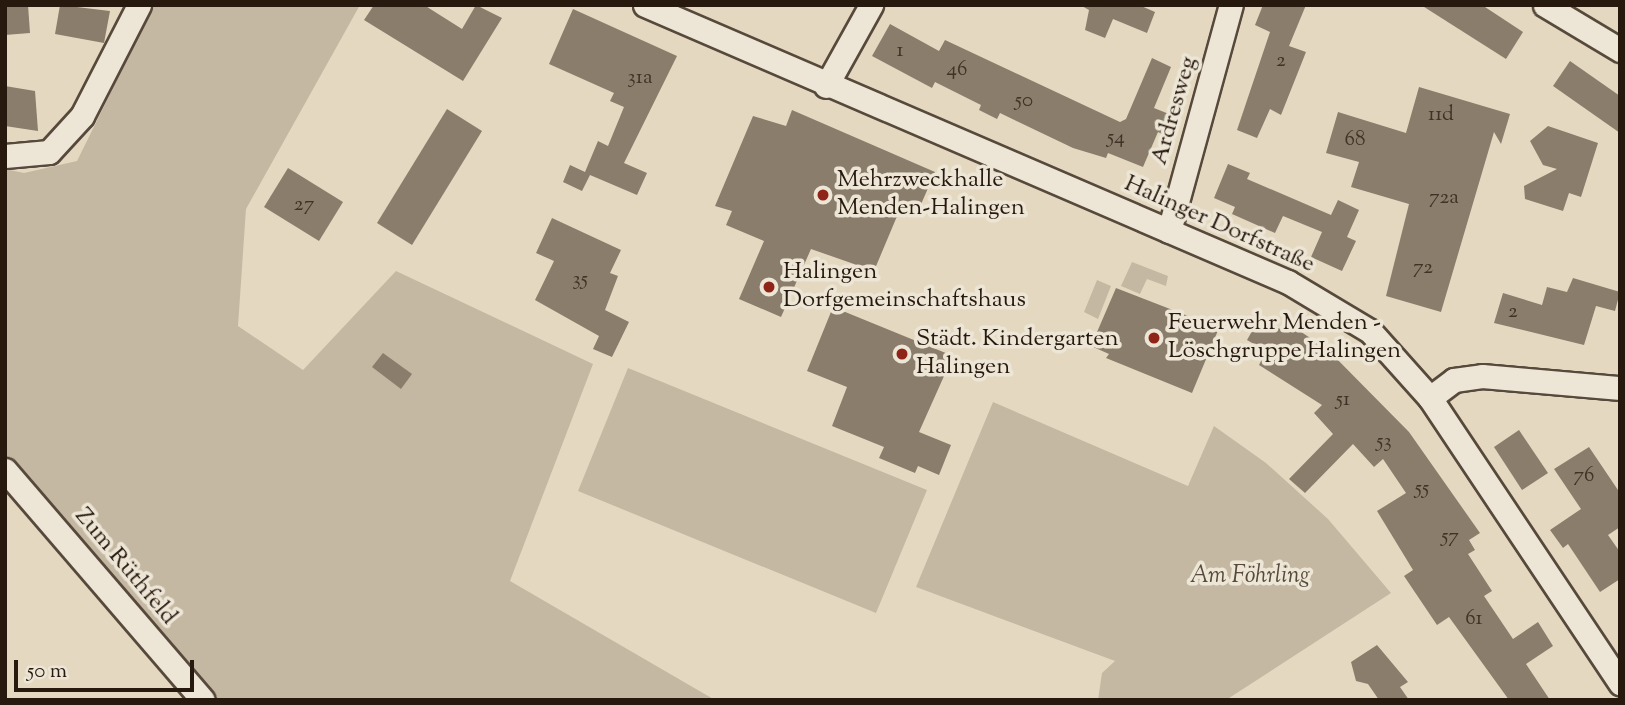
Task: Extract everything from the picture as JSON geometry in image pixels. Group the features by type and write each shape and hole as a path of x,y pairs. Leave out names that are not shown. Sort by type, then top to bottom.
{"street":[{"path":"5,156 49,152 82,116 139,5"},
{"name":"Halinger Dorfstraße","path":"646,5 826,86 1169,231 1331,304 1370,331 1430,398 1620,683"},
{"path":"826,86 871,5"},
{"name":"Ardresweg","path":"1169,231 1231,5"},
{"path":"1545,5 1620,50"},
{"path":"1430,398 1454,380 1482,376 1620,388"},
{"name":"Zum Rüthfeld","path":"5,470 203,700"}],"green space":[{"path":"154,5 360,5 246,209 238,326 303,370 396,271 593,364 510,581 715,700 210,700 5,481 5,169 24,173 77,161"},
{"path":"1132,262 1168,276 1166,286 1147,279 1140,294 1121,286"},
{"path":"1097,280 1111,286 1098,319 1084,312"},
{"path":"628,368 927,490 876,613 578,491"},
{"name":"Am Föhrling","path":"993,402 1188,486 1214,426 1266,463 1328,519 1391,593 1226,700 1098,700 1102,673 1115,661 916,587"}],"building":[{"path":"5,5 28,5 30,33 5,35"},
{"path":"60,5 110,11 104,43 55,34"},
{"path":"374,5 424,5 462,29 476,5 502,18 463,81 364,20"},
{"path":"1080,5 1139,5 1155,12 1147,33 1113,19 1105,38 1085,30 1089,10"},
{"path":"1263,5 1306,5 1289,46 1306,52 1281,115 1270,109 1257,138 1237,130 1270,32 1255,25"},
{"path":"1421,5 1482,5 1523,32 1506,59"},
{"path":"573,9 677,56 624,163 647,173 637,195 590,175 582,191 563,182 570,165 585,172 598,141 608,146 624,107 610,101 614,93 549,64"},
{"path":"890,24 939,51 945,40 1120,122 1126,119 1152,58 1171,67 1154,108 1174,116 1166,136 1158,132 1143,167 1108,153 1106,158 1073,148 1000,113 997,119 979,110 981,105 935,82 932,88 872,56"},
{"path":"1570,61 1620,96 1620,133 1553,86"},
{"path":"5,86 35,91 38,131 5,126"},
{"path":"1419,87 1510,114 1501,144 1494,132 1441,312 1386,296 1409,204 1351,187 1359,162 1326,153 1338,112 1406,133"},
{"path":"447,109 482,131 412,245 377,223"},
{"name":"Mehrzweckhalle Menden-Halingen","path":"792,110 935,172 919,209 903,202 874,271 811,249 781,317 739,299 764,241 726,225 732,211 715,206 753,116 786,126"},
{"path":"1548,126 1598,143 1581,197 1569,193 1563,211 1525,199 1524,186 1557,169 1543,165 1530,141"},
{"path":"1228,164 1250,173 1247,179 1331,215 1338,200 1359,210 1347,237 1356,241 1342,271 1311,257 1322,232 1283,216 1275,233 1232,214 1235,207 1214,198"},
{"path":"288,168 343,202 319,241 264,207"},
{"path":"552,218 621,250 610,273 618,276 605,310 629,322 612,357 593,349 599,336 535,300 554,261 536,253"},
{"path":"1573,278 1620,292 1615,311 1596,306 1584,345 1494,323 1503,293 1542,305 1547,287 1567,292"},
{"name":"Feuerwehr Menden - Löschgruppe Halingen","path":"1116,288 1219,328 1192,393 1106,358 1109,354 1091,346"},
{"path":"833,307 953,356 919,432 951,445 939,475 918,466 915,473 879,458 884,447 832,426 847,387 807,371"},
{"path":"1260,317 1280,329 1285,321 1328,350 1409,432 1480,533 1469,540 1475,550 1468,554 1492,591 1484,596 1513,639 1538,622 1553,646 1526,664 1550,700 1509,700 1449,617 1437,625 1404,576 1413,570 1377,511 1406,493 1383,459 1374,467 1353,444 1305,493 1289,479 1333,434 1314,413 1322,405 1259,365 1266,351 1247,340"},
{"path":"383,353 412,374 401,389 372,367"},
{"path":"1519,430 1548,473 1522,490 1494,447"},
{"path":"1589,447 1620,493 1620,527 1608,535 1620,552 1620,579 1600,592 1568,544 1563,548 1550,530 1581,509 1554,469"},
{"path":"1377,645 1408,682 1400,687 1409,700 1379,700 1368,684 1356,681 1351,662"}],"place":[{"name":"Mehrzweckhalle Menden-Halingen","path":"823,195"},
{"name":"Halingen Dorfgemeinschaftshaus","path":"769,287"},
{"name":"Feuerwehr Menden - Löschgruppe Halingen","path":"1154,338"},
{"name":"Städt. Kindergarten Halingen","path":"902,354"}]}
